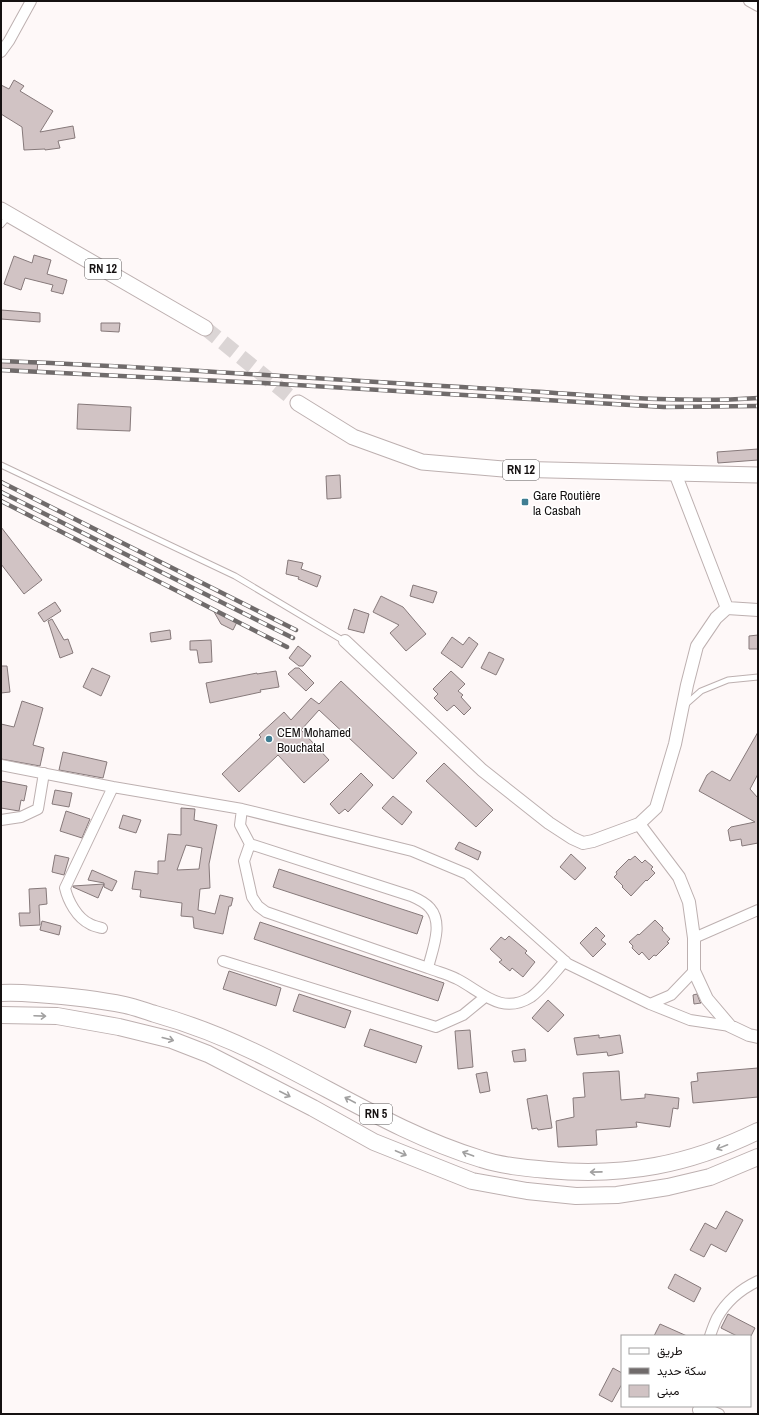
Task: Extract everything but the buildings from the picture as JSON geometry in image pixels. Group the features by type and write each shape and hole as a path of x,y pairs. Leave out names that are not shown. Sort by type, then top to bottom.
{"highway":[{"name":"RN 5","path":"1,993 61,995 125,1005 177,1020 225,1037 344,1097 389,1122 433,1142 482,1160 528,1168 574,1173 609,1172 660,1166 701,1156 758,1131"},
{"name":"RN 5","path":"1,1015 57,1016 119,1027 172,1040 208,1054 313,1108 374,1142 472,1181 493,1185 528,1191 576,1196 617,1195 668,1187 710,1177 758,1157"}],"main road":[{"name":"RN 12","path":"4,217 205,328"},
{"name":"RN 12","path":"298,403 353,437 422,462 503,469 758,475"}],"street":[{"path":"1,52 9,41 31,1"},
{"path":"750,1 758,6"},
{"path":"675,473 727,608"},
{"path":"345,641 482,770 549,823 582,843 593,841 639,824 656,808 675,744 682,707 697,646 716,618 727,608 758,610"},
{"path":"1,765 113,787 242,809 412,851 467,874 568,964 650,1004 690,1020 730,1026 749,1035 758,1037"},
{"path":"1,820 21,817 38,809 44,773"},
{"path":"102,928 89,924 77,914 66,895 65,888 113,787"},
{"path":"242,809 240,825 250,844 411,896 430,908 434,914 437,927 428,968"},
{"path":"639,824 679,877 689,902 694,938 694,971 707,1000 730,1026"},
{"path":"250,844 244,861 252,897 258,906 266,912 457,979 485,997 498,1002 519,1002 531,997 565,961"},
{"path":"694,938 758,910"},
{"path":"223,961 436,1027 463,1015 485,997"},
{"path":"650,1004 671,996 694,971"},
{"path":"710,1335 716,1318 732,1298 749,1285 758,1281"},
{"path":"702,1407 719,1414"}],"lane":[{"path":"1,465 235,576 345,641"},
{"path":"682,707 701,691 728,680 758,677"}],"tunnel":[{"path":"205,328 298,403"}],"railway":[{"path":"1,361 187,370 627,398 693,400 758,398"},
{"path":"1,370 263,383 664,407 758,406"},
{"path":"1,482 296,630"},
{"path":"1,492 293,638"},
{"path":"1,501 287,647"}],"place":[{"name":"Gare Routière la Casbah","path":"525,502"},
{"name":"CEM Mohamed Bouchatal","path":"269,739"}]}
